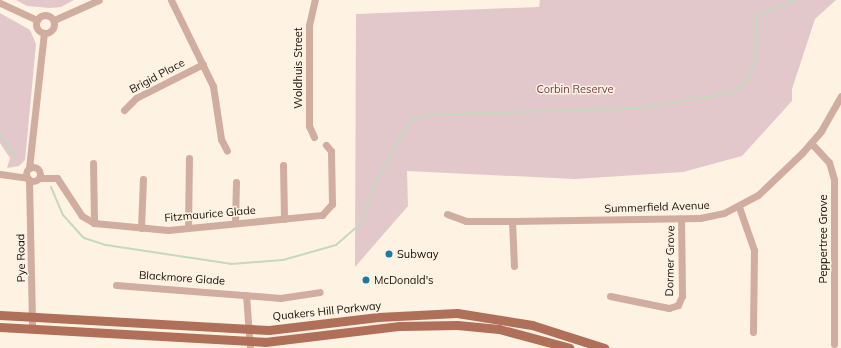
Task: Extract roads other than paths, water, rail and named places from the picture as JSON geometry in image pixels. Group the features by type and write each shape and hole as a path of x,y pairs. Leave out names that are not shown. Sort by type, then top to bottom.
{"main road":[{"name":"Quakers Hill Parkway","path":"0,315 249,330 457,314 532,325 604,348"},
{"name":"Quakers Hill Parkway","path":"0,327 250,345 400,326 444,324 499,329 570,348"}],"street":[{"path":"54,20 99,0"},
{"path":"170,0 203,64 215,93 221,139 227,151"},
{"name":"Woldhuis Street","path":"314,137 309,126 309,25 315,0"},
{"path":"0,3 37,20"},
{"path":"44,14 54,20 52,29 44,33 37,28 37,20 44,14"},
{"name":"Pye Road","path":"32,329 31,198 28,169 33,149 44,33"},
{"name":"Brigid Place","path":"124,110 136,98 203,64"},
{"name":"Summerfield Avenue","path":"447,214 466,221 682,218 712,216 740,207 762,191 811,143 841,96"},
{"name":"Peppertree Grove","path":"811,143 829,162 834,179 834,344"},
{"name":"Fitzmaurice Glade","path":"94,223 141,228 188,228 322,215 332,204 331,150 326,145"},
{"name":"Pye Road","path":"31,198 39,178 39,169 33,149"},
{"path":"188,228 189,158"},
{"path":"93,163 94,223"},
{"path":"283,165 284,219"},
{"path":"0,174 20,174 28,169 39,169 47,175 57,178 82,216 94,223"},
{"path":"20,174 28,179 39,178 47,175"},
{"path":"141,228 143,179"},
{"path":"235,223 236,182"},
{"path":"740,207 754,250 753,332"},
{"name":"Dormer Grove","path":"610,296 669,308 678,305 682,296 682,218"},
{"path":"512,221 514,266"},
{"name":"Blackmore Glade","path":"116,285 277,297 320,292"},
{"path":"249,295 250,345"}],"waterway":[{"path":"51,187 63,215 84,238 106,245 231,264 283,260 336,245 361,223 375,184 409,122 427,115 638,108 731,93 744,85 755,63 757,16 795,0"},
{"path":"0,135 16,156"}],"place":[{"name":"Subway","path":"389,254"},
{"name":"McDonald's","path":"366,280"}],"park label":[{"name":"Corbin Reserve","path":"575,89"}]}
